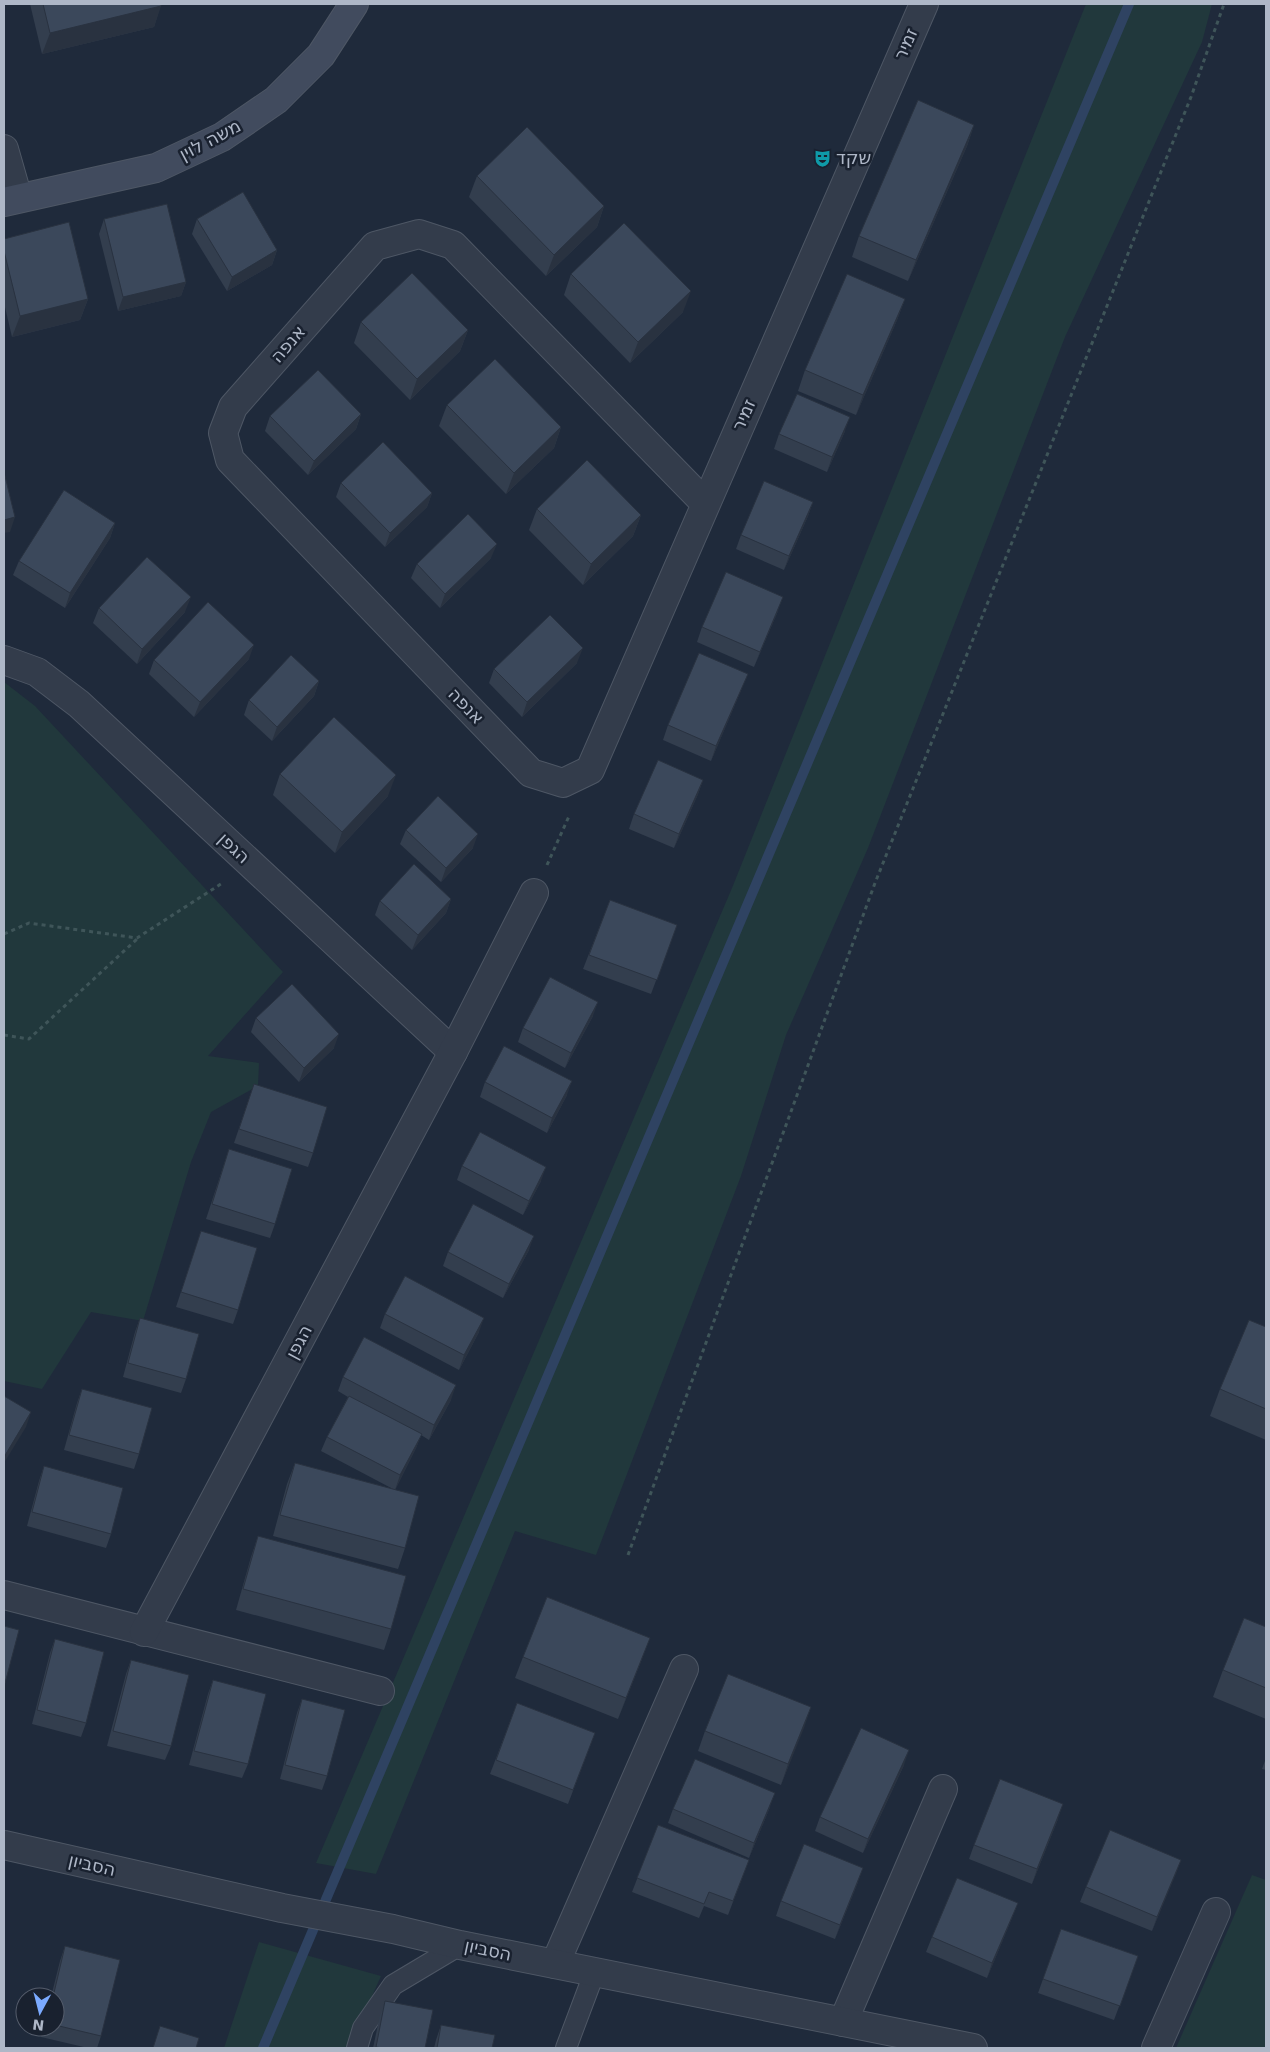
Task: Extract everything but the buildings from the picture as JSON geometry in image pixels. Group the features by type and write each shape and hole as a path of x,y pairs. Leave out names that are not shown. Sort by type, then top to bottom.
{"main road":[{"name":"משה לוין","path":"11,200 156,168 222,137 276,100 321,55 354,4"}],"street":[{"name":"זמיר","path":"590,770 924,4"},
{"path":"4,149 11,200"},
{"name":"אנפה","path":"590,770 563,782 531,774 230,460 223,433 233,407 375,246 419,234 453,245 705,503"},
{"name":"הגפן","path":"4,660 37,672 78,704 453,1052"},
{"name":"הגפן","path":"144,1632 453,1052 534,893"},
{"path":"4,1595 380,1691"},
{"path":"555,1964 684,1669"},
{"path":"843,2022 943,1788"},
{"name":"הסביון","path":"4,1845 282,1908 393,1929 968,2048"},
{"path":"1156,2048 1216,1912"}],"lane":[{"path":"357,2048 363,2028 392,1985 460,1944"},
{"path":"566,2048 595,1971"}],"path":[{"path":"628,1555 875,883 1191,97 1224,4"},
{"path":"534,893 590,770"},
{"path":"4,1036 29,1039 137,938 251,864"},
{"path":"4,934 29,922 137,938"}],"green space":[{"path":"1086,4 1212,4 1202,42 1065,337 868,848 786,1035 741,1176 596,1555 515,1531 376,1874 316,1863 732,888"},
{"path":"4,682 35,706 283,972 208,1056 259,1063 258,1086 211,1112 191,1162 143,1321 91,1312 42,1389 4,1381"},
{"path":"1252,1875 1266,1880 1266,2048 1176,2048"},
{"path":"259,1942 381,1976 349,2048 224,2048"}],"waterway":[{"path":"263,2048 1129,4"}],"place":[{"name":"שקד","path":"822,158"}]}
